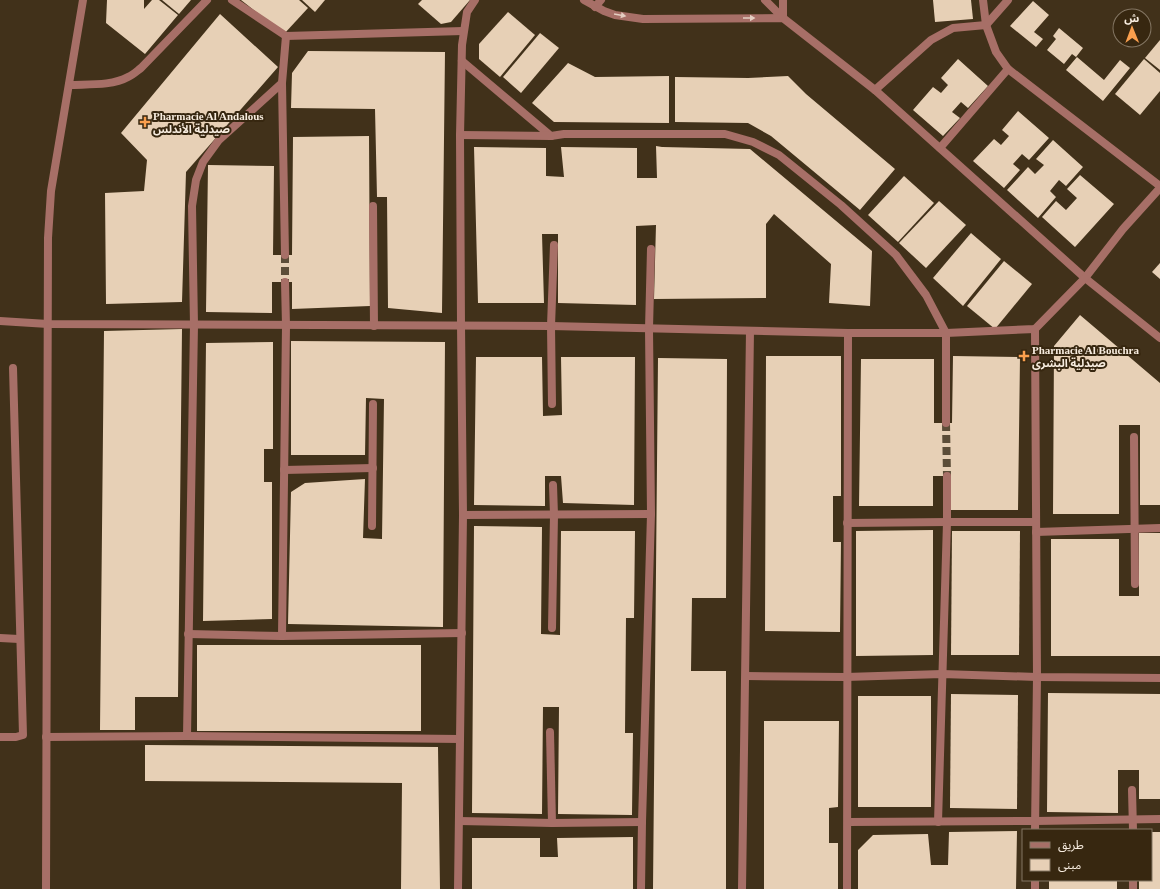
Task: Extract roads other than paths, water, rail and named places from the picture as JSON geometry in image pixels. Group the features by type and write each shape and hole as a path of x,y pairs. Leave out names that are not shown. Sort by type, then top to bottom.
{"street":[{"path":"46,889 48,238 51,191 70,85 83,0"},
{"path":"70,85 118,81 128,77 141,68 207,0"},
{"path":"232,0 286,36 463,31"},
{"path":"458,889 463,515 460,135 463,31 467,12 475,0"},
{"path":"584,0 595,7 615,15 643,19 783,18"},
{"path":"595,7 601,0"},
{"path":"765,0 783,18 875,90 1085,278 1160,338"},
{"path":"783,0 783,18"},
{"path":"0,321 48,324 551,326 848,333 946,333 1035,329 1085,278 1123,229 1160,187 1008,68 996,52 986,25 983,0"},
{"path":"875,90 931,40 953,28 986,25 1008,0"},
{"path":"285,255 282,83 286,36"},
{"path":"462,61 550,136"},
{"path":"940,148 1008,68"},
{"path":"187,736 194,325 192,206 196,180 203,162 219,140 282,83"},
{"path":"460,135 550,136 564,134 725,134 753,142 779,155 841,205 896,255 926,295 946,333 946,423"},
{"path":"373,206 374,326"},
{"path":"552,404 551,326 554,245"},
{"path":"641,889 652,514 649,329 651,249"},
{"path":"282,636 286,326 285,282"},
{"path":"1035,329 1037,678 1036,829"},
{"path":"742,889 750,331"},
{"path":"847,889 848,822 846,677 848,333"},
{"path":"0,737 23,736 19,639 13,368"},
{"path":"372,526 373,404"},
{"path":"1134,437 1135,584"},
{"path":"284,470 373,468"},
{"path":"938,822 947,476"},
{"path":"552,628 554,515 553,485"},
{"path":"463,515 652,514"},
{"path":"847,523 1036,522"},
{"path":"1036,532 1160,528"},
{"path":"188,634 282,636 462,633"},
{"path":"0,638 19,639"},
{"path":"746,676 846,677 942,674 1037,678 1160,678"},
{"path":"550,732 552,823"},
{"path":"46,737 187,736 460,738"},
{"path":"1132,790 1133,829"},
{"path":"848,822 1160,819"},
{"path":"459,821 552,823 642,822"}],"tunnel":[{"path":"285,255 285,282"},
{"path":"946,423 947,476"}],"place":[{"name":"Pharmacie Al Andalous صيدلية الأندلس","path":"145,122"},
{"name":"Pharmacie Al Bouchra صيدلية البشرى","path":"1024,356"}]}
